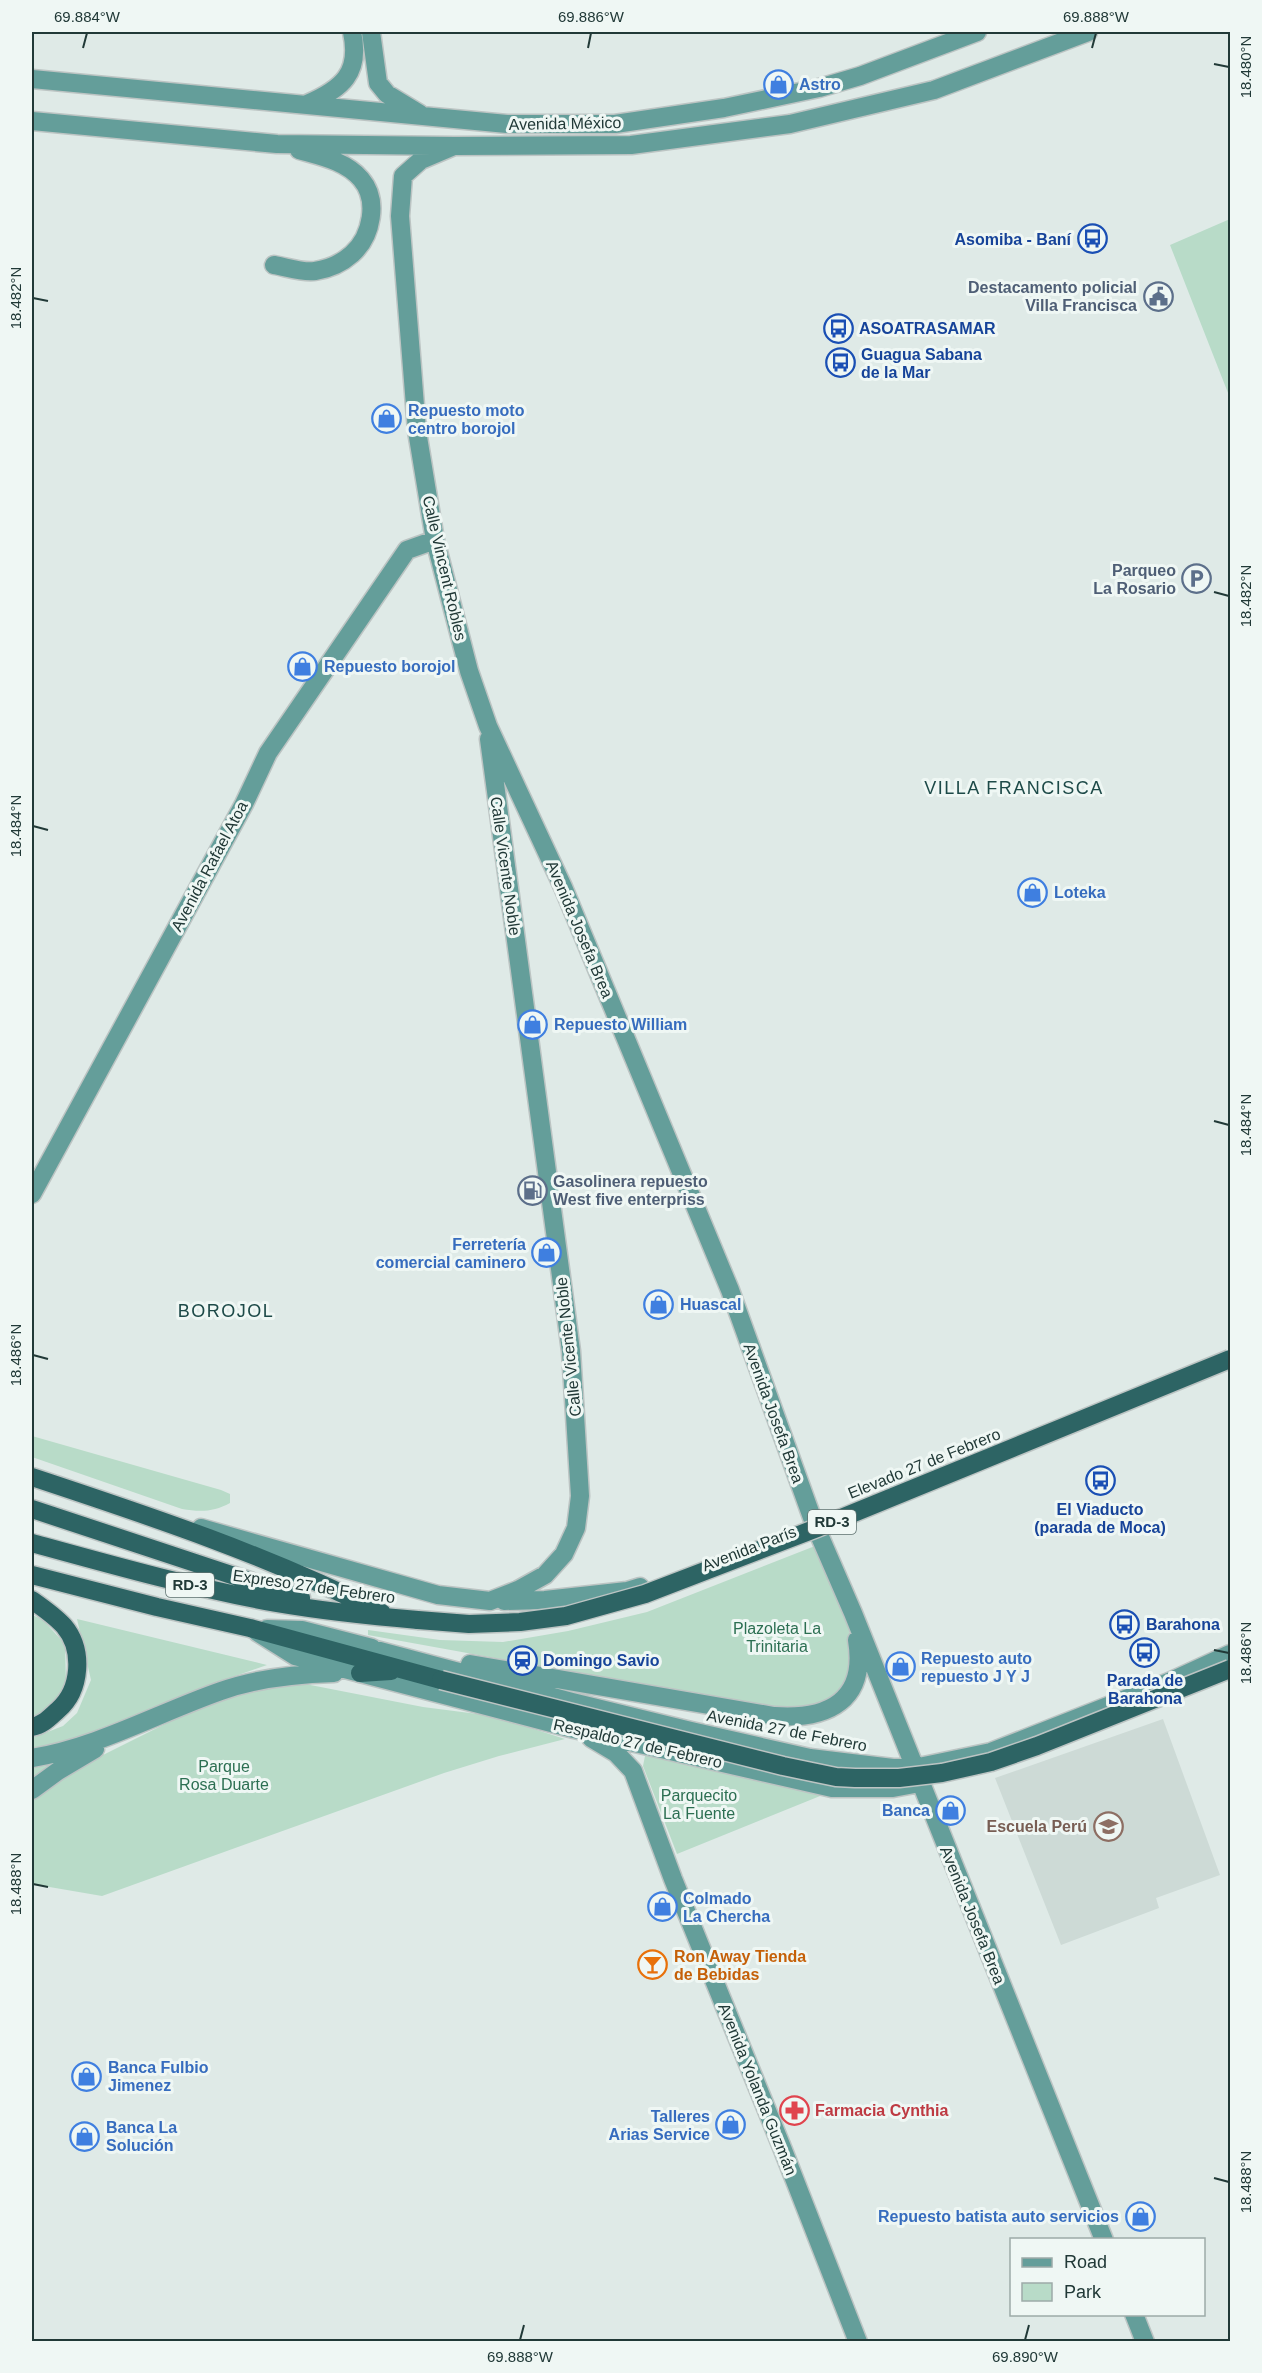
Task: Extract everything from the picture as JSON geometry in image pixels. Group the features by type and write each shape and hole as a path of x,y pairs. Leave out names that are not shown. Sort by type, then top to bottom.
{"highway":[{"name":"Elevado 27 de Febrero","path":"418,1620 469,1624 520,1623 566,1616 645,1594 817,1528 1230,1359"},
{"path":"32,1477 172,1523 346,1594 391,1618"},
{"path":"32,1509 351,1614"},
{"name":"Expreso 27 de Febrero","path":"32,1543 203,1588 277,1603 351,1614 418,1620"},
{"name":"RD-3","path":"32,1575 250,1628 441,1680 783,1766 836,1777 898,1778 942,1773 991,1762 1230,1669"},
{"path":"32,1600 64,1627 76,1651 77,1671 74,1688 68,1702 41,1725 32,1727"},
{"path":"360,1673 406,1670"}],"main road":[{"path":"303,106 331,94 343,84 352,69 354,42 352,32"},
{"path":"371,32 378,83 387,94 424,117"},
{"name":"Avenida México","path":"32,80 507,124 615,124 724,108 819,88 850,79 977,32"},
{"name":"Avenida México","path":"32,121 277,144 631,145 790,124 934,90 1088,32"},
{"path":"274,265 313,272 337,265 352,254 363,240 369,226 372,209 368,192 360,178 335,160 277,144"},
{"name":"Avenida México","path":"414,407 400,216 403,176 421,160 454,146"},
{"name":"Calle Vincent Robles","path":"414,407 435,540 469,671 488,726"},
{"name":"Avenida Rafael Atoa","path":"32,1194 244,804 268,753 407,550 435,540"},
{"name":"Avenida Josefa Brea","path":"488,726 563,887 730,1290 814,1523 853,1613 1103,2238"},
{"name":"Calle Vicente Noble","path":"172,1523 208,1530 438,1595 490,1601 518,1590 545,1575 564,1554 576,1528 580,1496 571,1351 488,726"},
{"name":"Avenida París","path":"490,1601 545,1600 627,1591 713,1563 1230,1354"},
{"path":"250,1628 302,1630 361,1646 774,1716 799,1718 832,1709 847,1694 857,1678 860,1660 853,1613"},
{"name":"Respaldo 27 de Febrero","path":"250,1628 295,1656 574,1729 832,1788 893,1788 917,1776"},
{"name":"Avenida 27 de Febrero","path":"361,1646 572,1702 810,1758 917,1776 991,1752 1169,1682 1230,1654"},
{"path":"32,1758 57,1754 136,1726 223,1690 300,1674 360,1673"},
{"path":"32,1790 58,1771 136,1726"},
{"name":"Avenida Yolanda Guzmán","path":"574,1729 616,1753 633,1772 673,1879 858,2342"},
{"path":"1135,2316 1145,2342"}],"shaded area":[{"name":"Escuela Perú","path":"1163,1719 1220,1875 1156,1898 1159,1908 1061,1945 995,1778"}],"green space":[{"path":"1230,219 1230,398 1170,245"},
{"path":"32,1436 221,1490 230,1494 230,1503 207,1510 182,1509 32,1457"},
{"name":"Plazoleta La Trinitaria","path":"815,1546 839,1600 853,1652 850,1674 838,1692 814,1704 776,1709 368,1635 368,1630 440,1640 503,1642 568,1631 647,1612"},
{"path":"32,1615 42,1619 65,1644 66,1686 43,1716 32,1718"},
{"path":"77,1619 267,1665 202,1688 114,1725 32,1750 32,1738 63,1726 77,1713 91,1680"},
{"name":"Parque Rosa Duarte","path":"295,1682 423,1707 493,1716 565,1739 444,1773 102,1896 32,1884 32,1798 61,1776 195,1709 241,1694"},
{"name":"Parquecito La Fuente","path":"645,1756 658,1756 830,1792 677,1854 643,1766"},
{"path":"63,1760 32,1780 32,1765"}],"place":[{"name":"Astro","path":"778,84"},
{"name":"Asomiba - Baní","path":"1092,239"},
{"name":"Destacamento policial Villa Francisca","path":"1158,296"},
{"name":"ASOATRASAMAR","path":"838,328"},
{"name":"Guagua Sabana de la Mar","path":"840,363"},
{"name":"Repuesto moto centro borojol","path":"387,419"},
{"name":"Parqueo La Rosario","path":"1197,579"},
{"name":"Repuesto borojol","path":"303,666"},
{"name":"Loteka","path":"1033,892"},
{"name":"Repuesto William","path":"533,1024"},
{"name":"Gasolinera repuesto West five enterpriss","path":"532,1190"},
{"name":"Ferretería comercial caminero","path":"547,1253"},
{"name":"Huascal","path":"659,1304"},
{"name":"El Viaducto (parada de Moca)","path":"1100,1481"},
{"name":"Barahona","path":"1125,1624"},
{"name":"Parada de Barahona","path":"1145,1652"},
{"name":"Domingo Savio","path":"522,1660"},
{"name":"Repuesto auto repuesto J Y J","path":"900,1667"},
{"name":"Banca","path":"951,1810"},
{"name":"Escuela Perú","path":"1108,1826"},
{"name":"Colmado La Chercha","path":"662,1907"},
{"name":"Ron Away Tienda de Bebidas","path":"653,1965"},
{"name":"Banca Fulbio Jimenez","path":"87,2076"},
{"name":"Farmacia Cynthia","path":"794,2110"},
{"name":"Talleres Arias Service","path":"731,2125"},
{"name":"Banca La Solución","path":"85,2136"},
{"name":"Repuesto batista auto servicios","path":"1140,2216"}],"district":[{"name":"VILLA FRANCISCA","path":"1014,788"},
{"name":"BOROJOL","path":"226,1311"}]}
